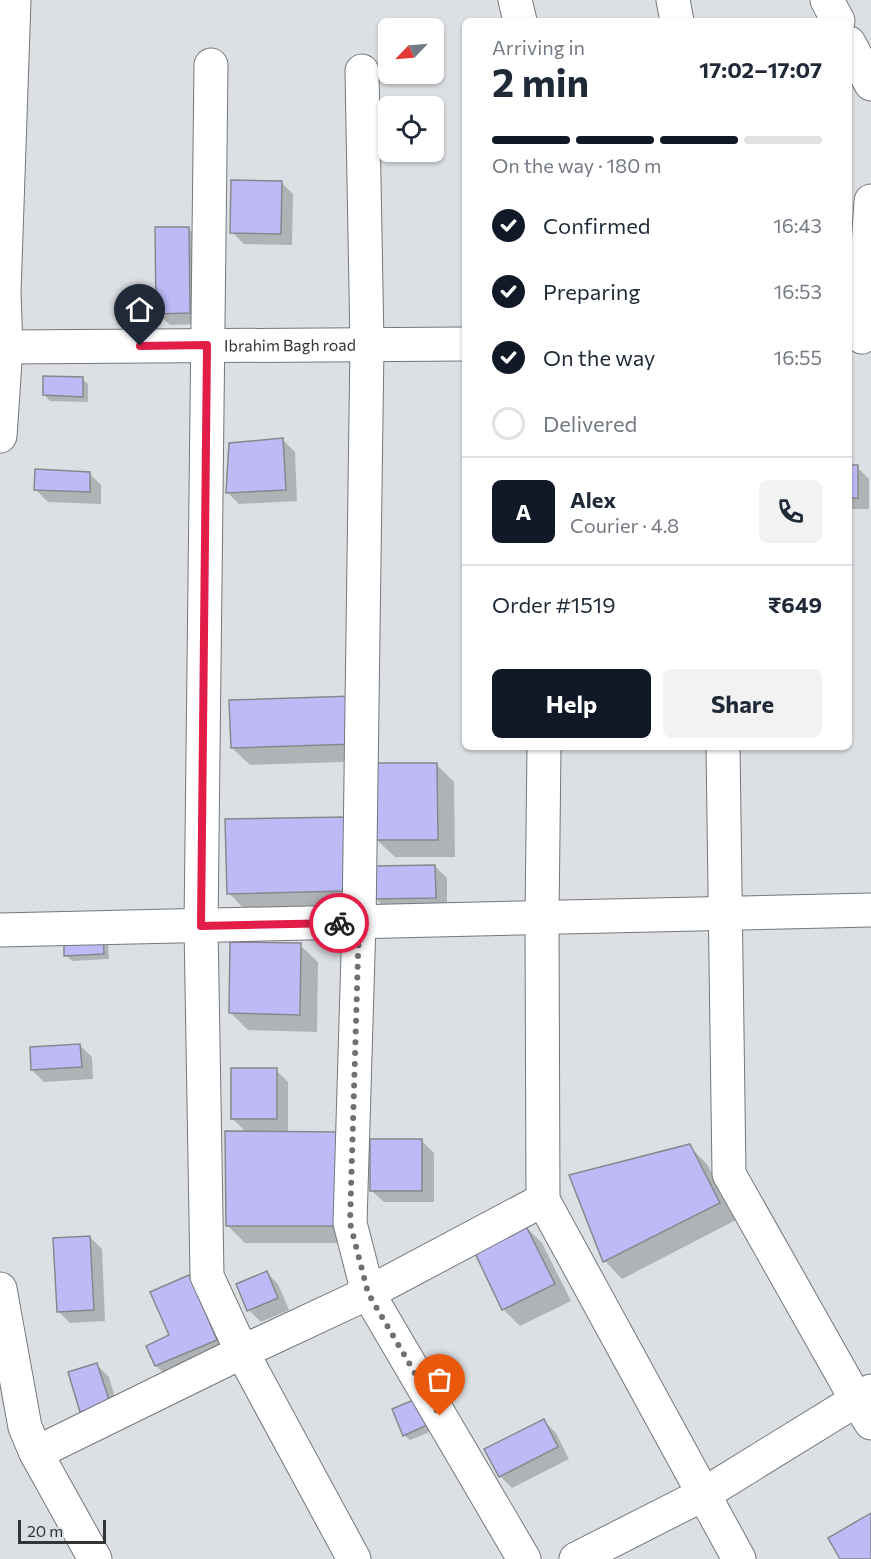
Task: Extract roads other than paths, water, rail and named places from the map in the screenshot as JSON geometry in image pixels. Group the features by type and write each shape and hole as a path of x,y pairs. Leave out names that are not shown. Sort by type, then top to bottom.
{"street":[{"path":"0,436 6,347 4,138 14,0"},
{"path":"515,0 519,18"},
{"path":"674,0 677,18"},
{"path":"826,0 836,18"},
{"path":"852,49 871,84"},
{"path":"211,64 201,926 207,1276 242,1352 354,1559"},
{"path":"362,71 368,344 359,922 350,1223 368,1293 524,1559"},
{"path":"861,338 871,201"},
{"name":"Ibrahim Bagh road","path":"6,347 462,344"},
{"path":"544,750 543,1200 739,1559"},
{"path":"576,1559 704,1494 866,1404 729,1174 723,750"},
{"path":"0,930 871,910"},
{"path":"20,1440 242,1352 368,1293 543,1200"},
{"path":"0,1289 20,1440 95,1559"}]}
